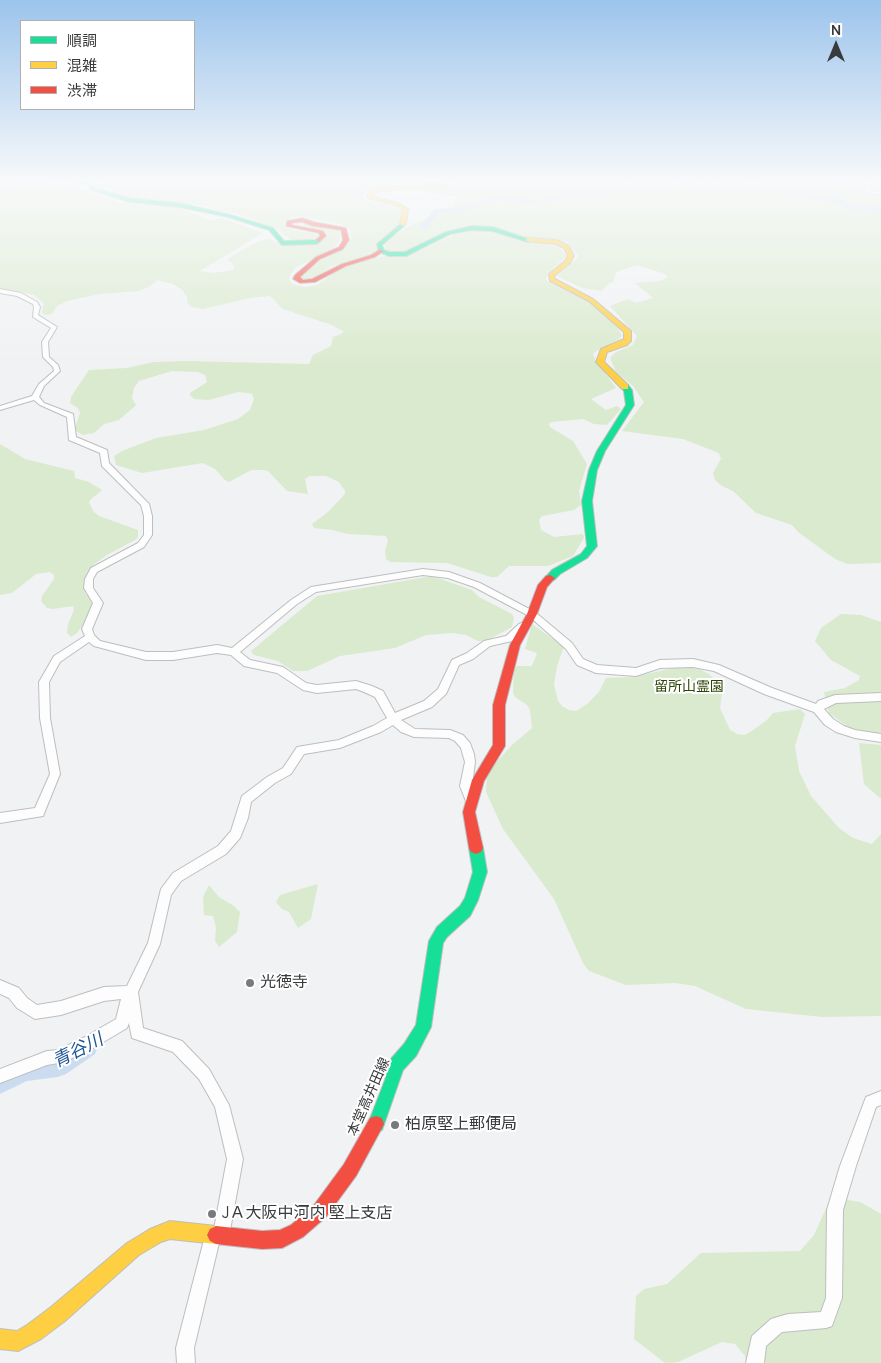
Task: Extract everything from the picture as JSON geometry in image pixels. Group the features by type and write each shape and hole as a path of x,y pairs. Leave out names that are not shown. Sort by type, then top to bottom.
{"main road":[{"path":"282,243 308,243"},
{"path":"344,243 341,248 318,258 296,279 302,282 313,282 344,265 373,256 381,251 380,245 383,243"},
{"name":"本堂高井田線","path":"381,251 397,254 415,251 430,243"},
{"name":"本堂高井田線","path":"0,1339 18,1341 34,1332 58,1314 133,1249 156,1235 170,1230 262,1240 282,1239 297,1232 325,1204 350,1170 374,1130 393,1080 396,1066 410,1050 424,1027 436,941 442,932 465,911 471,900 480,872 479,858 471,829 469,812 478,780 499,746 499,705 515,645 532,614 543,585 556,572 584,556 592,546 587,501 594,470 601,451 630,405 628,390 600,362 604,351 624,343 628,339 627,331 591,300 552,280 551,275 568,262 571,256 567,247 557,243"}],"street":[{"path":"0,291 19,294 35,303 37,307 35,316 54,327 45,342 46,357 56,366 57,371 41,385 35,398 0,408"},
{"path":"35,398 42,404 70,416 72,438 104,452 105,464 144,504 148,516 148,534 141,545 94,570 89,579 89,588 98,603 87,629 90,637 97,644 146,656 174,656 217,649 234,652 247,663 280,670 303,686 317,689 356,685 368,689 379,694 394,720 405,729 414,733 440,732 459,738 466,746 469,754 470,762 466,786 471,801"},
{"path":"234,652 294,602 314,589 423,572 449,575 476,585 532,614 569,646 580,662 596,670 636,672 660,664 693,663 716,668 768,691 818,709 829,722 840,729 855,734 881,738"},
{"path":"0,1076 47,1058 59,1057 90,1042 122,1023 125,1006 154,944 165,893 177,877 222,850 236,834 246,799 271,780 287,771 301,750 340,744 428,704 438,696 455,663 470,656 487,643 509,638 522,626 526,626"},
{"path":"0,818 39,812 55,774 45,718 44,682 57,659 90,637"},
{"path":"818,709 822,704 835,699 881,697"},
{"path":"0,988 14,993 22,1003 35,1012 61,1008 104,994 131,994"},
{"path":"131,994 137,1033 177,1046 204,1074 222,1105 235,1159 217,1236 185,1348 186,1363"},
{"path":"755,1363 758,1342 777,1326 788,1322 826,1320 834,1298 835,1210 848,1166 872,1102 881,1098"}],"green space":[{"path":"0,243 247,243 200,271 214,273 233,270 235,266 227,259 256,243 338,243 328,252 296,267 289,279 292,284 306,287 317,285 346,265 380,257 417,252 437,243 540,243 559,248 567,256 549,272 546,279 548,282 585,299 602,312 619,330 622,336 593,353 595,359 616,388 591,399 606,410 617,406 621,409 607,425 594,424 583,419 552,422 549,424 550,427 573,441 587,464 579,491 581,505 574,510 542,516 539,520 541,530 554,537 583,534 584,538 573,556 548,566 509,566 497,577 491,577 447,563 390,562 386,559 385,551 388,540 386,536 348,534 314,528 312,524 328,512 345,494 339,482 326,476 310,476 305,479 308,494 287,491 268,471 262,470 251,470 229,482 215,469 203,463 142,473 116,465 114,456 156,438 204,430 238,419 250,410 254,399 252,394 238,392 209,400 194,399 190,393 207,382 205,375 198,372 172,371 139,381 134,388 132,398 136,405 134,407 119,420 104,424 94,433 83,435 74,430 80,413 78,408 70,403 71,397 89,370 127,368 154,362 187,361 309,364 313,355 331,346 333,337 343,333 343,331 332,325 283,309 270,296 250,298 203,309 192,307 188,304 187,297 182,290 173,284 157,280 149,287 139,291 100,294 67,301 57,306 52,314 44,315 42,312 44,303 34,295 0,288"},
{"path":"348,243 384,243 376,252 332,266 310,280 303,279 300,276 325,257 345,247"},
{"path":"384,243 429,243 397,253 386,251"},
{"path":"568,243 881,243 881,563 848,564 835,559 798,532 792,525 756,513 733,491 715,480 713,473 721,459 719,453 683,439 622,431 644,402 633,386 616,372 610,358 616,352 633,345 637,336 610,306 628,299 636,303 653,298 635,283 661,281 668,277 665,274 637,265 616,272 613,282 609,283 602,291 582,288 557,276 578,255"},
{"path":"0,444 25,459 74,471 75,478 89,482 102,490 90,500 89,503 94,512 99,516 138,530 138,537 135,540 93,565 85,584 85,593 94,603 95,607 77,633 71,637 67,633 68,624 74,610 73,606 53,609 47,608 41,601 42,596 54,579 54,575 50,572 36,574 12,593 0,595"},
{"path":"432,576 472,590 479,597 512,614 514,618 512,627 486,641 478,641 466,635 452,633 426,635 395,648 340,656 307,671 293,671 278,661 254,655 251,651 317,596"},
{"path":"841,614 861,615 881,622 881,733 855,732 829,713 824,692 845,688 859,680 860,676 831,660 815,641 821,628"},
{"name":"留所山霊園","path":"532,624 564,647 557,666 554,685 558,701 569,710 576,711 587,704 599,692 606,678 633,677 673,668 690,668 699,669 709,674 718,683 722,694 720,708 730,730 737,734 744,735 750,732 766,721 773,713 800,709 805,714 795,746 799,771 811,796 839,828 853,838 872,844 881,834 881,1016 822,1017 746,1009 695,986 675,983 626,985 589,971 583,963 554,899 503,829 486,792 487,778 493,766 512,745 532,728 530,710 527,705 515,697 513,692 514,670 517,666 532,666 537,653 525,649"},
{"path":"859,743 881,745 881,799 864,784"},
{"path":"318,884 311,919 298,928 289,912 282,909 276,902 280,895"},
{"path":"209,885 219,897 240,912 237,932 219,947 215,941 216,928 213,916 204,915 203,897"},
{"path":"836,1198 860,1202 881,1214 881,1363 746,1363 745,1356 735,1344 722,1342 678,1362 665,1363 634,1339 636,1296 644,1289 667,1284 701,1253 800,1251 814,1235 828,1204"}],"waterway":[{"name":"青谷川","path":"0,1082 26,1070 58,1066 87,1046"}],"traffic: fast":[{"path":"282,243 296,243"},
{"path":"382,243 379,245 381,251 389,254 406,254 429,243"},
{"path":"550,578 556,572 584,556 592,546 587,501 593,470 601,451 630,405 628,390 625,387"},
{"path":"376,1124 393,1080 396,1066 410,1050 423,1027 436,941 442,932 465,911 471,900 480,872 476,848"}],"traffic: slow":[{"path":"557,243 567,247 571,256 568,262 551,275 552,280 591,300 627,331 628,339 624,343 604,351 600,362 625,387"},
{"path":"0,1339 18,1341 34,1332 58,1314 133,1249 156,1235 170,1230 216,1235"}],"traffic: jam":[{"path":"344,243 341,248 318,258 296,279 302,282 313,281 344,265 373,256 381,251"},
{"path":"476,848 469,812 478,780 499,746 499,705 515,645 532,614 543,585 550,578"},
{"path":"216,1235 262,1240 282,1239 297,1231 320,1211 350,1170 376,1124"}],"place":[{"name":"光徳寺","path":"250,983"},
{"name":"柏原堅上郵便局","path":"395,1125"},
{"name":"JＡ大阪中河内 堅上支店","path":"212,1214"}]}
